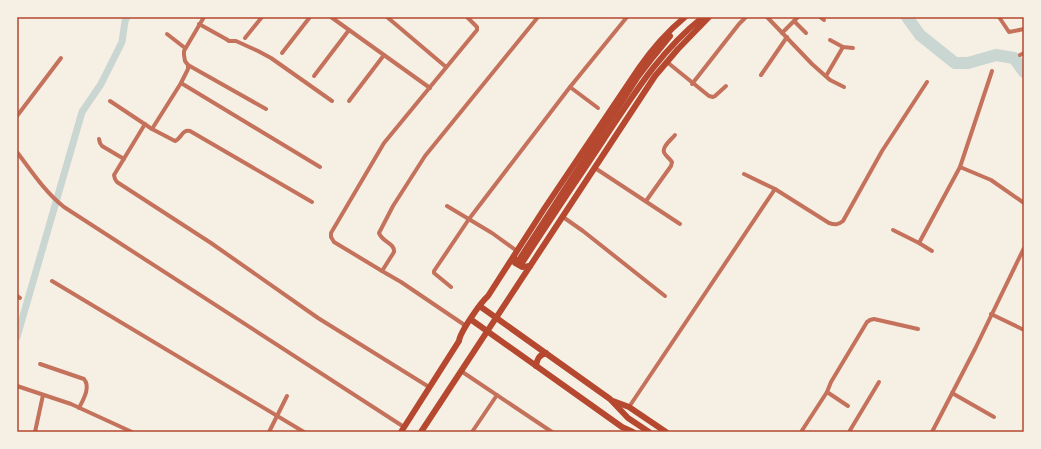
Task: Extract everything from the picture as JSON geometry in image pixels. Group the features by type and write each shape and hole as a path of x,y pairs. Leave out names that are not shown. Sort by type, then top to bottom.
{"main road":[{"path":"518,260 518,251 544,209 643,62 665,36 685,17"},
{"path":"530,266 520,267 515,263 645,67 668,38 688,17"},
{"path":"459,341 466,326 484,300 518,260 563,200 650,71 674,42 703,17"},
{"path":"421,432 644,92 682,44 709,17"},
{"path":"403,429 488,296"},
{"path":"481,307 610,399 628,418 648,432"},
{"path":"472,320 624,429 633,432"},
{"path":"536,366 540,355 546,353"},
{"path":"610,399 629,407 666,432"}],"street":[{"path":"204,17 185,48 185,61 188,65 266,109"},
{"path":"245,38 262,17"},
{"path":"282,53 310,17"},
{"path":"331,17 430,88"},
{"path":"387,17 446,67"},
{"path":"466,326 401,282 334,242 331,237 331,233 384,143 477,30 475,24 467,17"},
{"path":"382,271 394,250 393,247 379,235 379,233 393,206 425,156 538,17"},
{"path":"451,287 434,273 434,271 469,219 570,87 627,17"},
{"path":"692,84 746,17"},
{"path":"768,17 812,64 830,80 844,87"},
{"path":"782,33 798,17"},
{"path":"999,17 1009,32 1024,29"},
{"path":"794,21 806,33"},
{"path":"199,24 229,41 236,41 258,51 296,75 332,102"},
{"path":"314,76 349,30"},
{"path":"167,34 185,48"},
{"path":"761,75 788,37"},
{"path":"830,40 843,47 853,48"},
{"path":"826,76 843,47"},
{"path":"349,101 384,55"},
{"path":"17,116 61,58"},
{"path":"667,62 692,84 709,96 713,97 726,86"},
{"path":"152,129 181,83 188,69 188,65"},
{"path":"919,243 960,167 992,71"},
{"path":"744,174 775,189 829,223 834,225 843,222 882,151 927,82"},
{"path":"181,83 320,167"},
{"path":"570,87 598,108"},
{"path":"110,101 152,129 175,141 178,140 185,131 190,131 312,202"},
{"path":"145,124 114,175 117,182 211,243 318,318 429,387"},
{"path":"646,201 671,166 672,162 664,154 664,150 675,135"},
{"path":"99,138 102,146 124,159"},
{"path":"17,152 42,185 55,200 64,207 403,429"},
{"path":"960,167 991,180 1024,203"},
{"path":"595,168 680,224"},
{"path":"629,407 775,189"},
{"path":"447,206 492,233 518,251"},
{"path":"563,217 665,296"},
{"path":"893,230 932,251"},
{"path":"932,432 975,349 1024,248"},
{"path":"52,281 304,432"},
{"path":"991,314 1024,330"},
{"path":"801,432 827,392 831,382 867,322 874,319 918,329"},
{"path":"40,364 84,379 87,382 88,387 79,408"},
{"path":"462,371 552,432"},
{"path":"849,432 879,382"},
{"path":"17,386 79,408 132,432"},
{"path":"827,392 848,406"},
{"path":"952,393 994,417"},
{"path":"35,432 43,395"},
{"path":"472,432 497,395"},
{"path":"269,432 288,396"}],"waterway":[{"path":"17,337 82,112 101,84 122,42 127,17"},
{"path":"907,17 920,35 955,63 968,63 996,55 1014,58 1024,72"}]}
